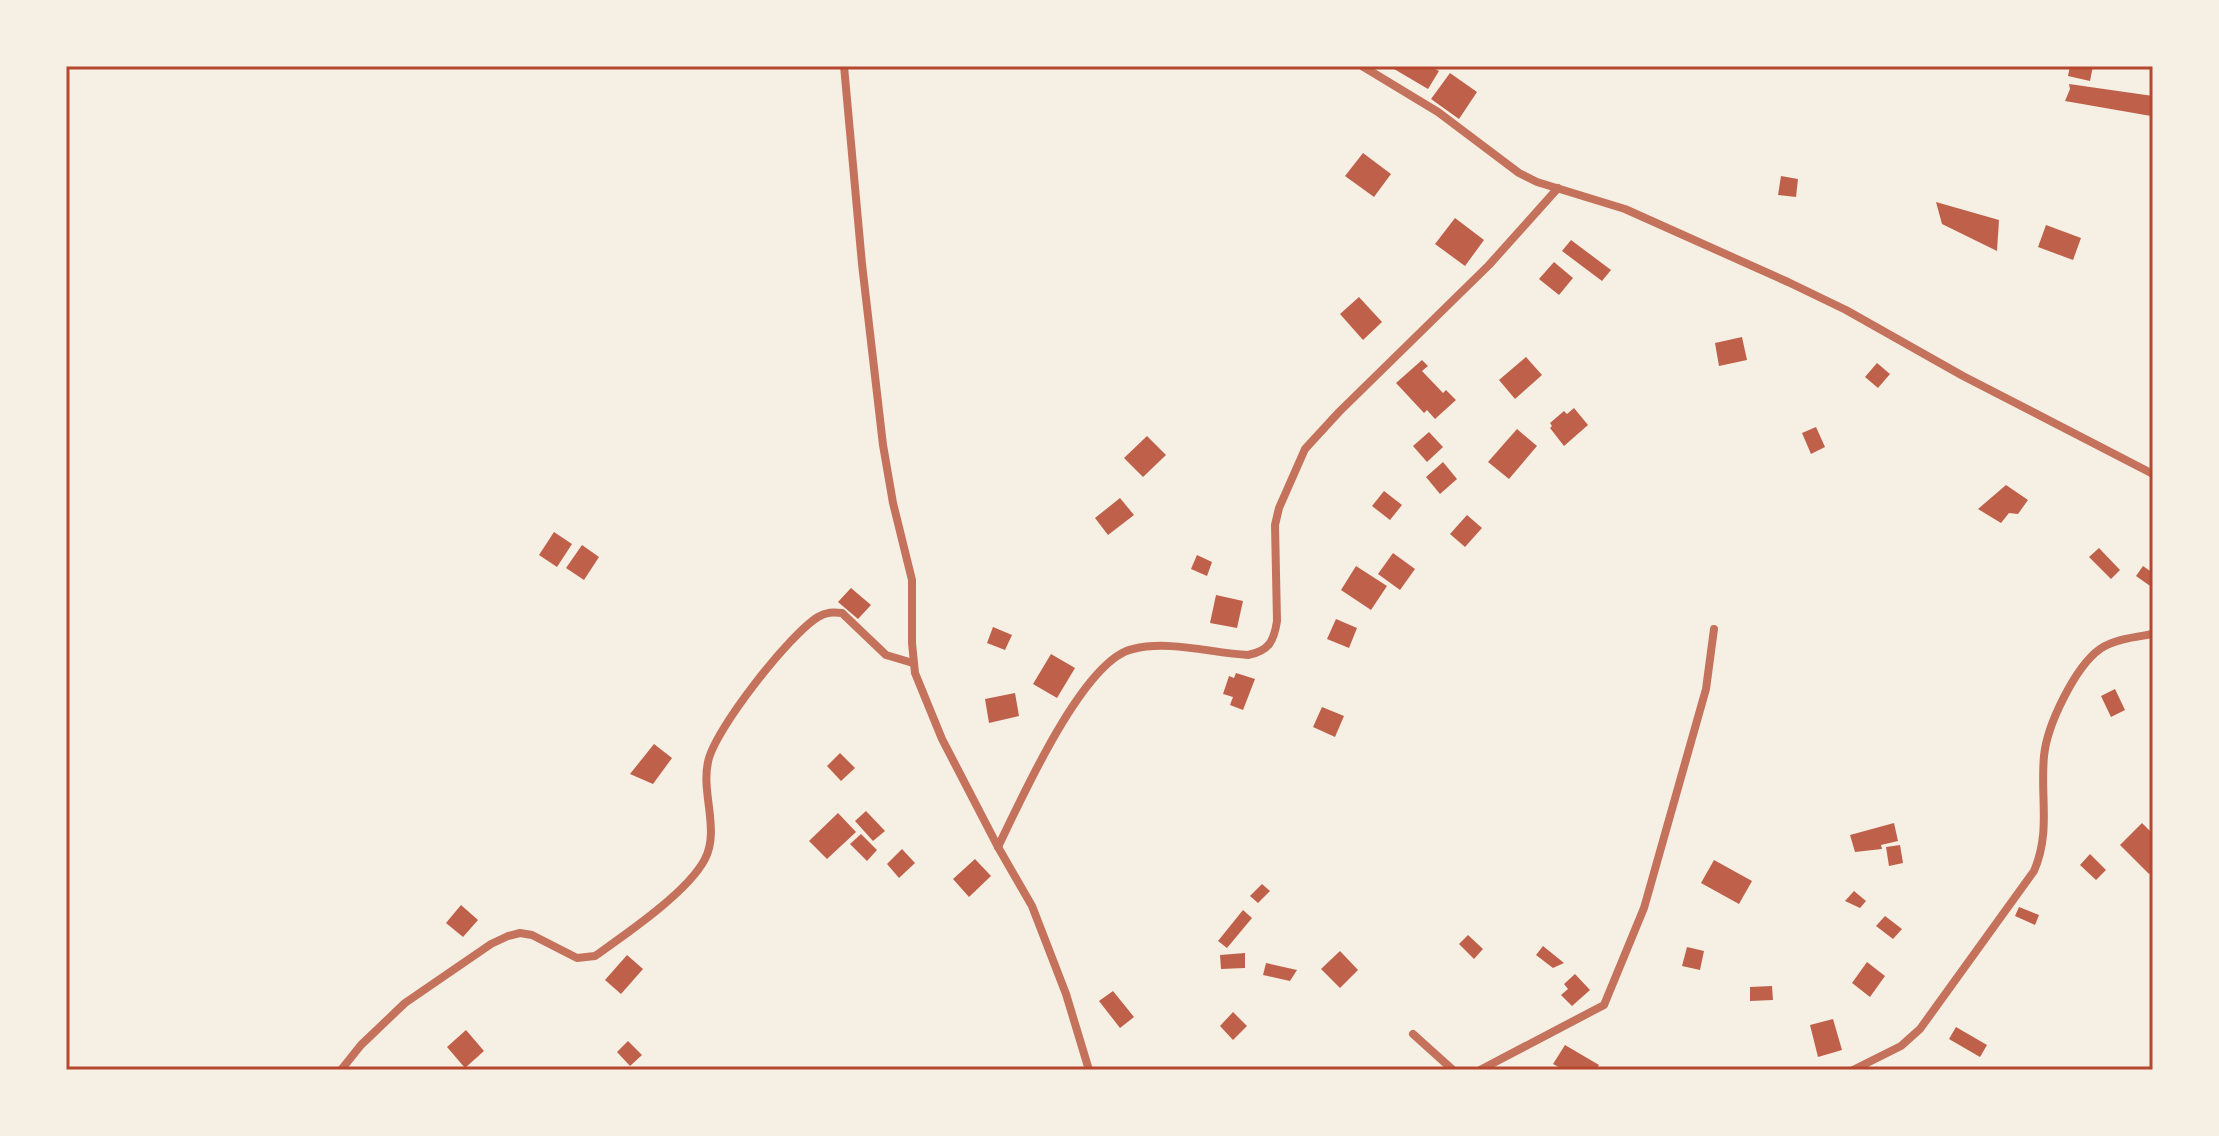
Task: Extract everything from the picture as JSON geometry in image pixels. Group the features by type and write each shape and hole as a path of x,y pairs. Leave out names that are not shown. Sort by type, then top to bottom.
{"street":[{"path":"844,66 883,445 893,503 912,580 913,663 921,691 942,739 1017,877 1045,936 1089,1070"},
{"path":"1362,66 1438,112 1519,173 1625,209 1812,294 2153,474"},
{"path":"998,847 1036,770 1074,706 1095,676 1119,653 1154,646 1248,655 1261,653 1269,646 1275,636 1277,621 1275,525 1279,508 1305,449 1489,265 1558,188"},
{"path":"341,1070 361,1045 405,1003 491,944 520,933 546,940 577,958 595,956 681,889 707,857 711,839 707,763 719,734 772,664 811,622 826,613 842,613 886,655 913,663"},
{"path":"1480,1070 1604,1005 1644,908 1706,689 1714,629"},
{"path":"1853,1070 1901,1046 1920,1029 2034,871 2044,843 2043,777 2047,738 2059,709 2080,673 2102,648 2118,641 2153,634"},
{"path":"1413,1034 1453,1070"}],"building":[{"path":"1389,66 1430,66 1439,71 1428,89"},
{"path":"2070,66 2093,66 2090,81 2068,76"},
{"path":"1450,73 1477,92 1459,119 1431,99"},
{"path":"2069,84 2153,96 2153,111 2151,116 2065,101"},
{"path":"1363,153 1391,174 1374,197 1345,176"},
{"path":"1781,176 1798,179 1796,197 1778,195"},
{"path":"1936,202 1999,220 1997,251 1942,224"},
{"path":"1455,218 1484,240 1465,266 1435,244"},
{"path":"2046,225 2081,238 2073,260 2038,247"},
{"path":"1571,240 1611,270 1602,281 1562,251"},
{"path":"1554,262 1573,278 1559,295 1539,279"},
{"path":"1359,297 1382,322 1363,340 1340,314"},
{"path":"1742,337 1747,360 1719,366 1715,343"},
{"path":"1526,357 1542,375 1515,399 1499,380"},
{"path":"1422,360 1428,366 1422,371 1443,393 1446,390 1456,400 1435,419 1427,410 1424,413 1396,383"},
{"path":"1877,363 1890,374 1878,388 1865,377"},
{"path":"1574,408 1588,425 1564,446 1550,428 1550,423 1564,411 1567,414"},
{"path":"1816,427 1825,447 1811,454 1802,433"},
{"path":"1517,429 1537,446 1509,479 1488,462"},
{"path":"1429,432 1443,447 1427,462 1413,446"},
{"path":"1147,436 1166,455 1143,477 1124,458"},
{"path":"1443,462 1457,479 1440,494 1426,477"},
{"path":"2006,485 2028,500 2018,514 2009,513 2001,523 1978,509"},
{"path":"1384,491 1402,505 1390,520 1372,506"},
{"path":"1120,498 1134,515 1108,535 1095,518"},
{"path":"1467,515 1482,528 1465,547 1450,534"},
{"path":"554,532 572,544 557,567 539,555"},
{"path":"582,545 599,557 584,580 566,568"},
{"path":"2099,548 2120,570 2111,579 2089,557"},
{"path":"1393,553 1415,569 1400,590 1378,574"},
{"path":"1197,555 1212,562 1207,576 1191,569"},
{"path":"1356,566 1387,586 1371,610 1341,590"},
{"path":"2143,566 2153,573 2153,588 2136,576"},
{"path":"851,588 871,605 858,619 838,602"},
{"path":"1216,595 1243,601 1237,628 1210,623"},
{"path":"1336,619 1357,628 1349,648 1327,639"},
{"path":"993,627 1012,635 1005,650 987,643"},
{"path":"1051,654 1075,668 1057,698 1033,684"},
{"path":"1236,673 1255,679 1243,710 1230,705 1233,697 1223,694 1229,676 1234,678"},
{"path":"2115,689 2125,710 2111,717 2101,696"},
{"path":"1015,693 1019,716 989,723 985,699"},
{"path":"1322,707 1344,716 1335,737 1313,727"},
{"path":"654,744 672,758 653,784 630,774"},
{"path":"840,753 855,768 841,781 827,766"},
{"path":"866,811 885,831 873,841 855,821"},
{"path":"838,813 856,832 827,859 809,841"},
{"path":"1894,823 1898,841 1881,845 1882,849 1855,852 1850,835"},
{"path":"2142,823 2153,834 2153,871 2149,874 2120,845"},
{"path":"861,834 877,850 867,861 850,844"},
{"path":"1900,845 1903,863 1889,866 1886,847"},
{"path":"902,849 915,863 899,878 887,864"},
{"path":"2090,854 2106,870 2096,880 2080,865"},
{"path":"975,859 991,876 969,897 953,879"},
{"path":"1714,860 1752,881 1739,904 1701,883"},
{"path":"1262,884 1270,891 1258,903 1250,896"},
{"path":"1854,891 1866,901 1860,908 1845,901"},
{"path":"461,905 478,920 463,937 446,923"},
{"path":"2019,907 2039,915 2035,925 2015,916"},
{"path":"1243,910 1252,918 1227,948 1218,941"},
{"path":"1885,916 1902,929 1893,939 1876,926"},
{"path":"1468,935 1483,949 1474,959 1459,944"},
{"path":"1543,946 1564,963 1553,968 1536,955"},
{"path":"1687,947 1704,951 1700,970 1682,966"},
{"path":"1340,951 1358,970 1340,988 1321,969"},
{"path":"1245,953 1245,968 1221,969 1220,955"},
{"path":"627,955 643,969 621,994 605,980"},
{"path":"1867,962 1885,976 1870,997 1852,983"},
{"path":"1266,963 1297,970 1290,981 1263,975"},
{"path":"1575,974 1590,990 1572,1006 1561,995 1568,989 1564,984"},
{"path":"1772,986 1773,1000 1750,1001 1750,987"},
{"path":"1113,991 1134,1017 1120,1028 1099,1001"},
{"path":"1233,1012 1247,1026 1233,1040 1220,1026"},
{"path":"1833,1019 1842,1050 1818,1057 1810,1025"},
{"path":"1956,1027 1987,1045 1980,1057 1949,1039"},
{"path":"466,1030 484,1051 465,1068 447,1047"},
{"path":"628,1041 642,1055 630,1066 617,1052"},
{"path":"1565,1045 1599,1065 1596,1070 1564,1070 1553,1064"}]}
